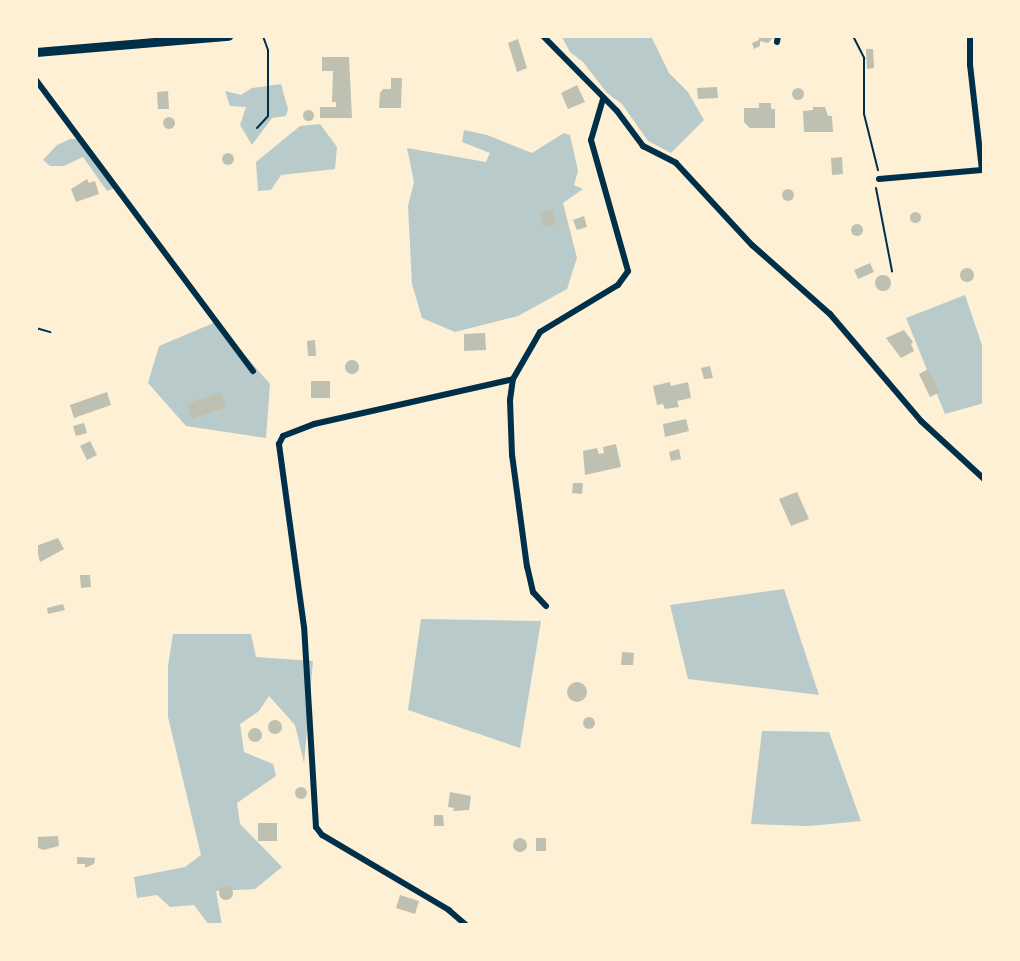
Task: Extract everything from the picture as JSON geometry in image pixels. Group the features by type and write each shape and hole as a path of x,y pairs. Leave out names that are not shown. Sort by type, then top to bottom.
{"main road":[{"path":"36,52 228,36"}],"street":[{"path":"543,36 617,111 643,146 676,163 752,245 830,314 921,421 984,479"},
{"path":"879,179 982,170 970,65 970,36"},
{"path":"36,80 253,371"},
{"path":"546,606 533,592 527,567 512,455 513,379 540,332 618,285 628,271 591,140 603,99"},
{"path":"466,925 449,910 322,835 316,827 304,627 279,444 283,436 314,424 513,379"}],"path":[{"path":"257,128 268,116 268,50 263,36"},
{"path":"853,36 864,58 864,114 879,179 876,188 892,271"},
{"path":"36,328 50,332"}],"shaded area":[{"path":"651,36 669,73 688,92 704,120 671,153 648,141 622,104 607,93 583,62 570,52 562,37"},
{"path":"281,84 288,109 286,116 272,118 252,145 240,125 246,107 230,106 225,91 241,95 252,88"},
{"path":"320,124 337,147 335,169 281,175 271,190 258,191 256,162 300,126"},
{"path":"464,130 487,135 532,153 564,133 570,135 578,171 574,185 583,189 563,203 577,258 567,289 518,316 455,332 422,318 412,284 408,206 414,182 407,148 486,162 490,153 462,142"},
{"path":"77,139 115,188 107,191 83,157 64,166 50,166 43,160 57,145"},
{"path":"965,295 984,351 984,403 945,414 906,318"},
{"path":"216,322 270,384 266,438 186,426 148,383 159,346"},
{"path":"784,589 819,695 688,679 670,605"},
{"path":"421,619 541,621 520,748 408,710"},
{"path":"173,634 251,634 256,657 313,661 304,763 295,725 269,696 259,711 240,724 244,752 273,764 276,776 237,803 240,824 282,867 255,889 216,891 222,925 209,925 194,905 170,907 157,895 137,898 134,877 185,867 201,855 168,717 168,666"},
{"path":"762,731 829,732 861,821 809,826 751,824"}],"building":[{"path":"758,36 771,36 772,39 768,43 760,41 760,46 754,49 752,43 759,40"},
{"path":"518,39 527,68 517,72 508,43"},
{"path":"866,49 873,49 874,68 867,69"},
{"path":"322,57 349,57 352,118 320,118 320,107 336,107 336,102 332,102 333,71 322,71"},
{"path":"391,78 402,78 401,108 379,108 380,93 383,89 391,89"},
{"path":"577,85 585,102 568,109 561,93"},
{"path":"717,87 718,98 698,99 697,88"},
{"path":"798,88 804,94 798,100 792,94"},
{"path":"168,91 169,109 158,109 157,92"},
{"path":"759,103 771,103 771,109 775,109 775,128 750,128 744,122 744,108 759,108"},
{"path":"813,107 825,107 828,116 832,116 833,132 804,132 803,111 813,110"},
{"path":"308,109 314,115 308,121 302,115"},
{"path":"169,117 175,123 169,129 163,123"},
{"path":"228,153 234,159 228,165 222,159"},
{"path":"842,157 843,174 832,175 831,158"},
{"path":"87,179 89,183 95,181 99,194 76,202 71,189"},
{"path":"788,189 794,195 788,201 782,195"},
{"path":"553,209 556,224 544,227 540,212"},
{"path":"915,211 921,217 915,223 909,217"},
{"path":"584,216 587,227 577,230 573,220"},
{"path":"852,225 862,225 862,235 852,235"},
{"path":"870,263 874,272 858,279 854,270"},
{"path":"967,268 974,275 967,282 960,275"},
{"path":"880,275 886,275 891,283 889,289 880,291 875,286 875,280"},
{"path":"904,330 913,342 914,351 901,358 886,338"},
{"path":"485,333 486,350 464,351 464,334"},
{"path":"315,340 316,356 308,356 307,341"},
{"path":"352,360 359,367 352,374 345,367"},
{"path":"710,366 713,378 704,379 701,368"},
{"path":"928,369 940,392 930,397 919,374"},
{"path":"311,381 330,381 330,398 311,398"},
{"path":"670,382 671,386 688,382 691,398 677,401 679,407 665,409 663,404 657,405 653,386"},
{"path":"107,392 111,405 74,418 70,405"},
{"path":"221,392 227,407 192,419 187,404"},
{"path":"686,419 689,431 665,437 663,424"},
{"path":"84,423 87,433 76,436 73,426"},
{"path":"90,441 97,455 87,460 80,446"},
{"path":"616,444 621,467 585,475 583,451 597,448 599,454 604,453 603,447"},
{"path":"679,449 681,459 671,461 669,452"},
{"path":"573,483 583,483 582,494 572,493"},
{"path":"797,492 809,519 791,526 779,499"},
{"path":"58,538 64,549 40,562 36,546"},
{"path":"80,575 90,575 91,587 81,588"},
{"path":"63,604 65,610 48,614 47,608"},
{"path":"622,652 634,653 633,665 621,665"},
{"path":"577,682 584,685 587,692 584,699 577,702 570,699 567,692 570,685"},
{"path":"589,717 595,723 589,729 583,723"},
{"path":"275,720 282,727 275,734 268,727"},
{"path":"255,728 262,735 255,742 248,735"},
{"path":"301,787 307,793 301,799 295,793"},
{"path":"450,792 471,796 469,810 453,811 454,808 448,807"},
{"path":"434,815 443,815 444,826 434,826"},
{"path":"258,823 277,823 277,841 258,841"},
{"path":"58,836 59,846 43,850 36,847 36,837"},
{"path":"520,838 527,845 520,852 513,845"},
{"path":"536,838 546,838 546,851 536,851"},
{"path":"77,857 95,858 94,864 85,868 85,864 77,864"},
{"path":"226,886 233,893 226,900 219,893"},
{"path":"400,895 419,901 415,914 396,908"}]}
